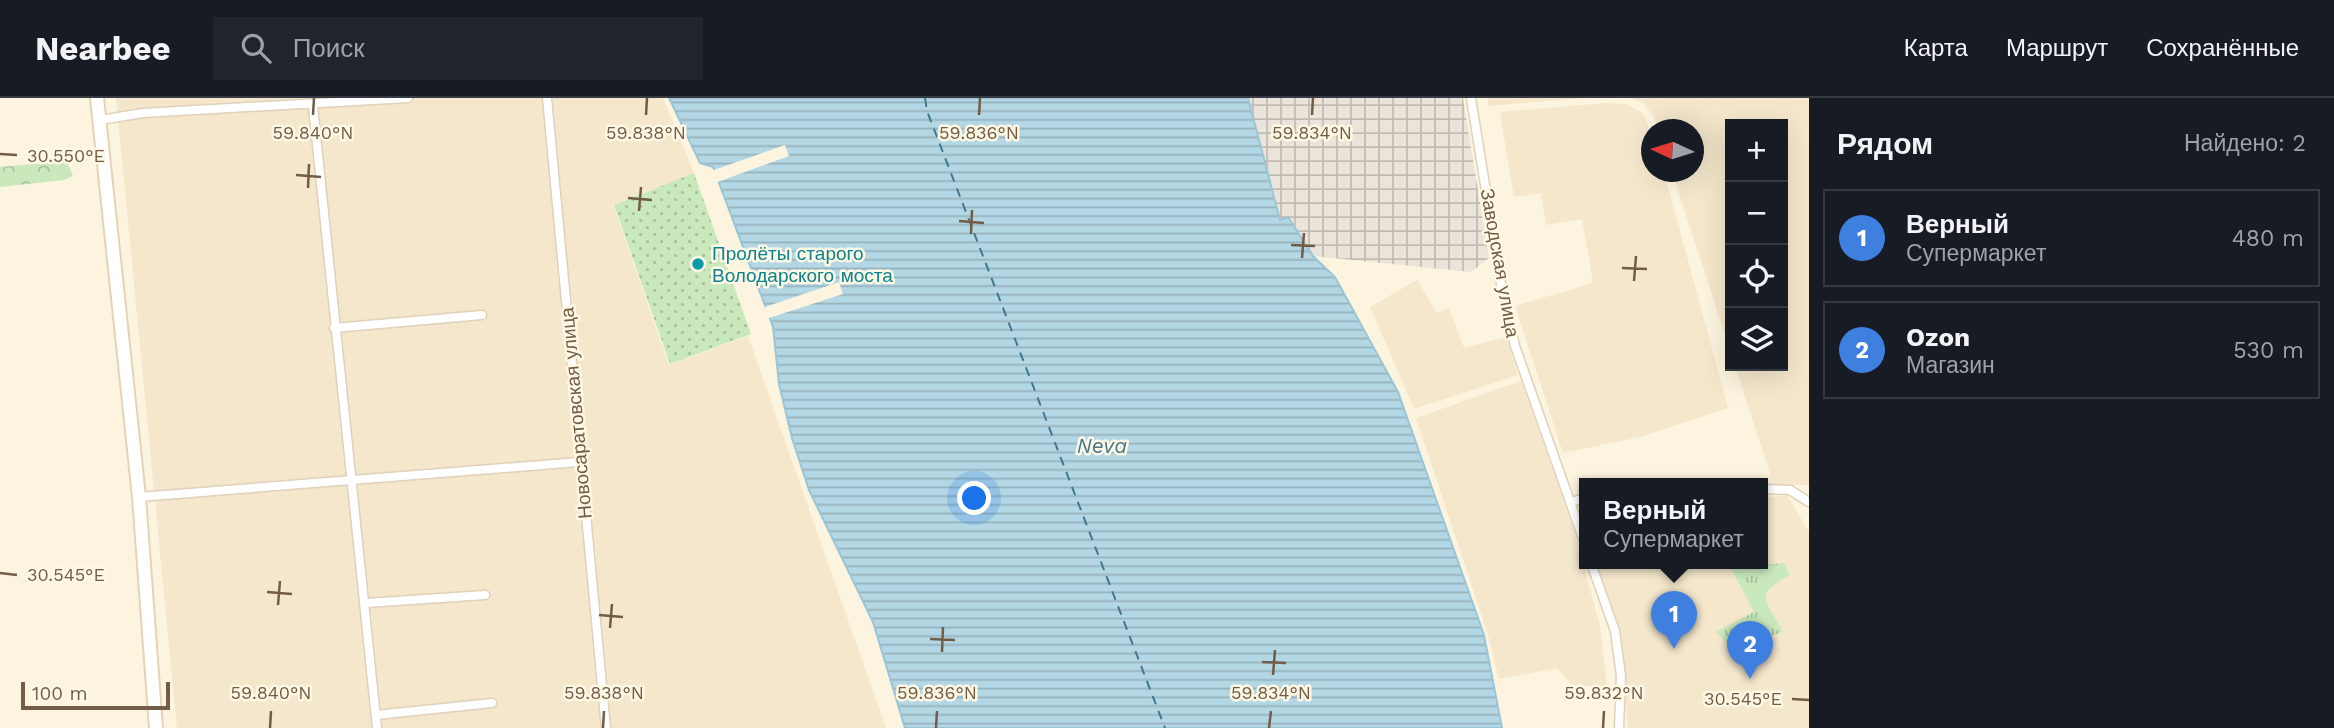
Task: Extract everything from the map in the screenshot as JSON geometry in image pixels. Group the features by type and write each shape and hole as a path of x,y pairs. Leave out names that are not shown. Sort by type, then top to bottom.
{"main road":[{"path":"97,98 139,497 156,728"}],"street":[{"path":"100,120 143,113 313,106 408,98"},
{"name":"Новосаратовская улица","path":"547,98 606,728"},
{"name":"Заводская улица","path":"1471,98 1501,284 1515,346 1579,526"},
{"path":"313,106 377,728"},
{"path":"334,328 482,315"},
{"path":"139,497 579,462"},
{"path":"1768,489 1790,490 1809,502"},
{"path":"1571,502 1579,500"},
{"path":"1593,569 1615,631 1621,676 1619,728"},
{"path":"366,603 485,595"},
{"path":"376,715 492,703"}],"shaded area":[{"path":"116,98 663,98 694,173 613,205 669,365 748,336 886,728 177,728"},
{"path":"1248,98 1463,98 1489,258 1471,272 1313,256 1289,218 1281,221"},
{"path":"1488,98 1581,98 1488,106"},
{"path":"1631,98 1809,98 1809,485 1774,485 1737,371 1788,371 1788,119 1725,119 1725,335 1675,182 1704,182 1704,119 1654,119 1644,104"},
{"path":"1606,103 1627,104 1644,114 1646,119 1641,119 1641,182 1667,182 1728,408 1640,437 1563,453 1515,306 1593,283 1582,219 1546,225 1541,193 1514,197 1500,112"},
{"path":"1417,280 1437,313 1449,308 1464,348 1506,337 1518,375 1414,409 1370,307"},
{"path":"1521,381 1573,527 1579,549 1579,569 1584,569 1600,626 1607,687 1571,685 1557,668 1499,679 1488,635 1416,418"},
{"path":"1787,495 1809,532 1809,728 1628,728 1619,629 1599,569 1768,569 1768,497"}],"green space":[{"path":"67,161 73,176 64,180 0,187 0,167"},
{"path":"694,173 751,334 670,364 614,205"},
{"path":"1784,563 1790,575 1770,588 1766,599 1783,632 1732,648 1716,632 1754,612 1732,569 1768,569 1768,565"}],"water":[{"name":"Neva","path":"669,98 1248,98 1280,220 1288,217 1313,256 1335,277 1398,392 1484,635 1502,728 905,728 873,622 809,490 792,438 779,384 773,327 713,167 700,163"}],"pier":[{"path":"785,145 789,156 715,183 711,171"},
{"path":"839,282 843,294 766,319 762,308"}],"ferry route":[{"path":"925,98 927,111 1165,728"}],"place":[{"name":"Пролёты старого Володарского моста","path":"698,264"},
{"name":"Верный","path":"1674,649"},
{"name":"Ozon","path":"1750,679"}]}
